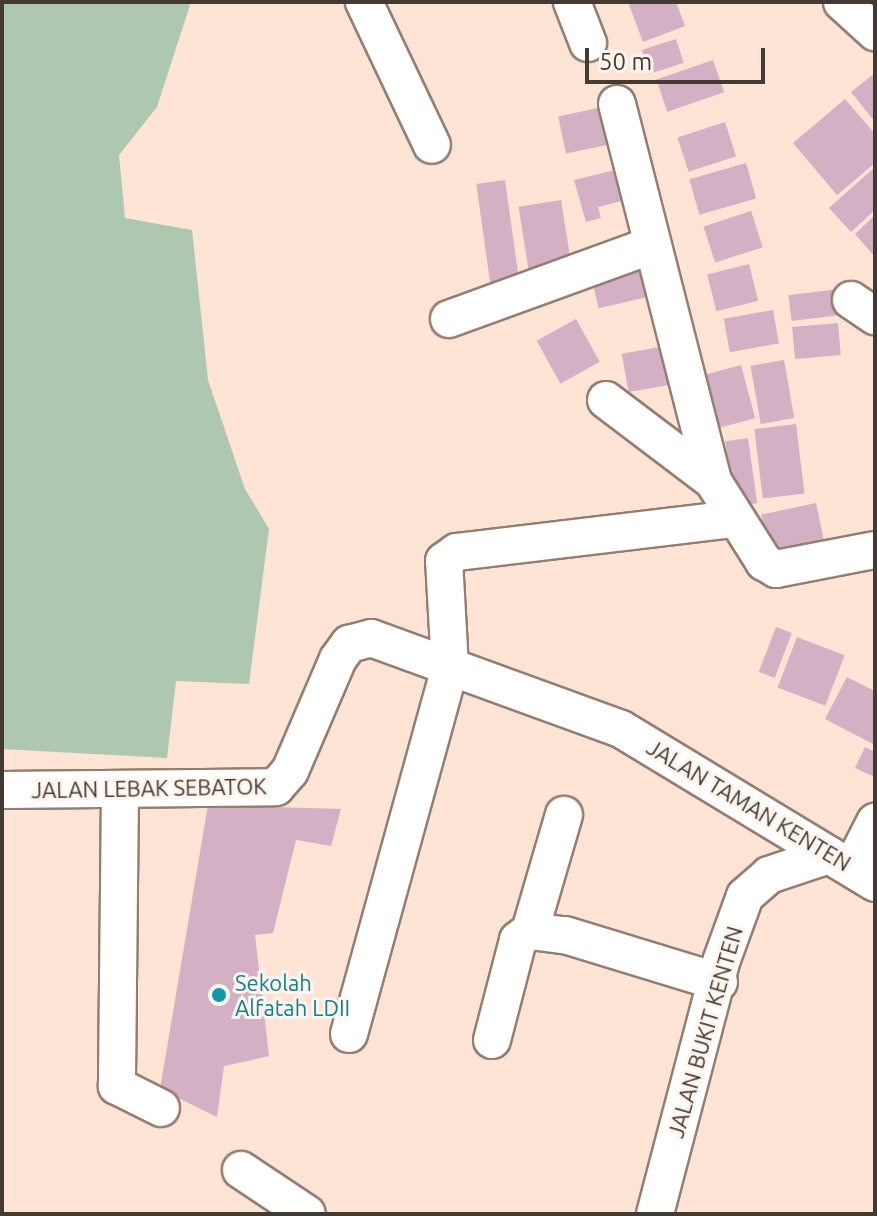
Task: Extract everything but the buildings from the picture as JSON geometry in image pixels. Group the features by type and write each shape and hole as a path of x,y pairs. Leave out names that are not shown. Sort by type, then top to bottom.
{"street":[{"path":"364,2 432,145"},
{"path":"572,2 588,43"},
{"path":"842,2 875,32"},
{"path":"617,104 713,481 735,519 776,569 875,550"},
{"path":"449,319 652,245"},
{"path":"606,400 713,481"},
{"path":"349,1034 450,667 440,571 451,555 735,519"},
{"name":"JALAN LEBAK SEBATOK","path":"2,790 276,787 295,759 334,665 356,640 388,642 621,729"},
{"name":"JALAN TAMAN KENTEN","path":"621,729 852,868"},
{"path":"120,791 117,1086 161,1108"},
{"path":"492,1040 518,940 530,931 564,815"},
{"path":"852,868 875,822"},
{"name":"JALAN BUKIT KENTEN","path":"655,1214 745,896 769,875 852,868"},
{"path":"530,931 565,935 719,982"},
{"path":"241,1170 307,1214"}],"green space":[{"path":"2,2 191,2 157,107 119,155 125,218 192,230 208,380 245,489 269,529 249,684 176,681 167,758 2,749"}],"place":[{"name":"Sekolah Alfatah LDII","path":"219,995"}]}
